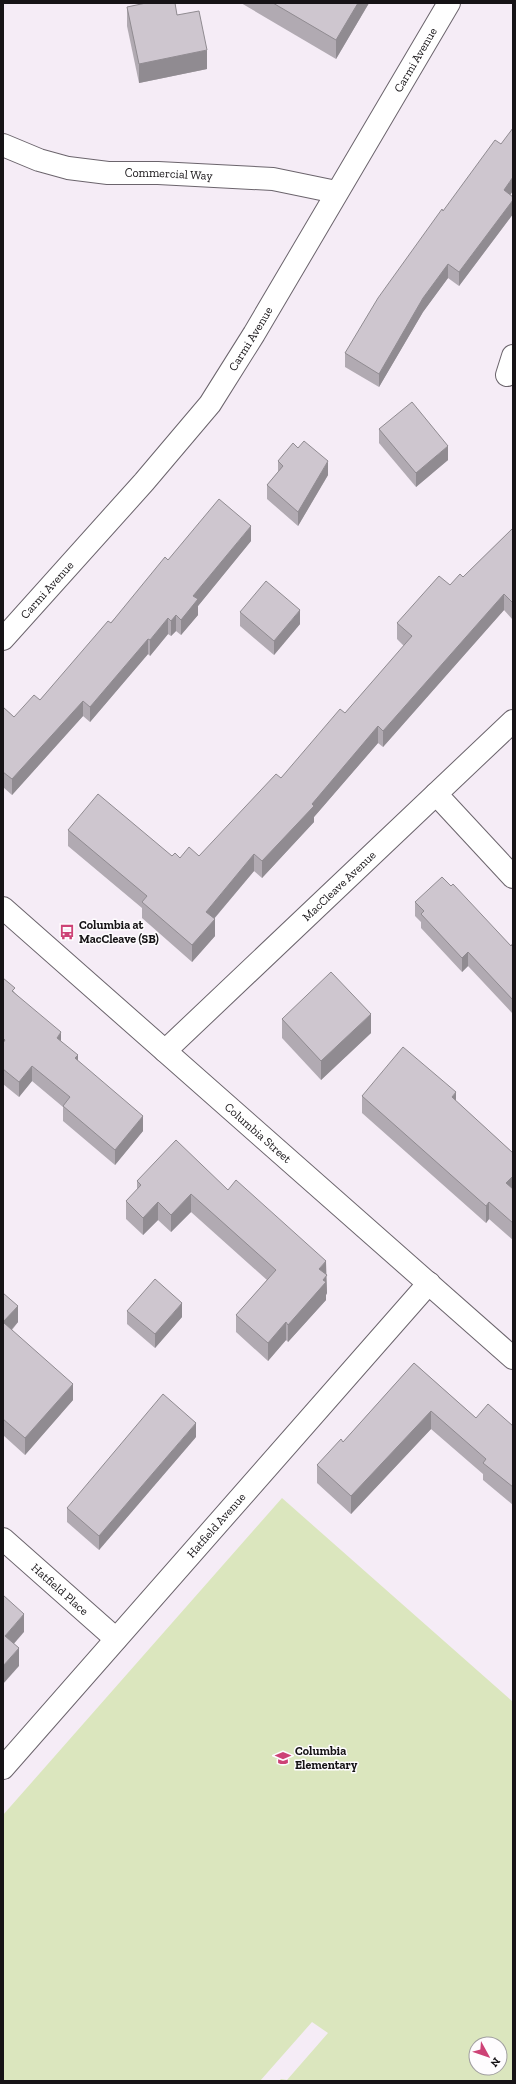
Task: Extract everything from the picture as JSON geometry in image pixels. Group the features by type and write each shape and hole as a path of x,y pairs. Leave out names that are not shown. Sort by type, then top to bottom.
{"street":[{"name":"Carmi Avenue","path":"3,639 144,482 210,404 254,334 336,192 449,3"},
{"name":"Commercial Way","path":"3,145 39,160 75,169 108,173 158,173 273,179 336,192"},
{"name":"MacCleave Avenue","path":"165,1051 513,721"},
{"path":"436,794 513,877"},
{"name":"Columbia Street","path":"3,908 513,1358"},
{"name":"Hatfield Avenue","path":"3,1768 429,1283"},
{"name":"Hatfield Place","path":"3,1539 116,1639"}],"green space":[{"name":"Columbia Elementary","path":"282,1498 513,1702 513,2081 279,2081 281,2079 287,2080 328,2033 312,2022 260,2081 3,2081 3,1815"}],"building":[{"path":"146,3 175,3 177,15 199,11 207,50 139,64 127,7"},
{"path":"273,3 358,3 336,40"},
{"path":"513,128 513,177 504,190 513,197 513,200 459,272 448,264 423,298 379,374 345,353 378,298 442,209 443,211 495,140 501,144"},
{"path":"412,402 448,446 416,473 379,429"},
{"path":"304,441 328,461 298,512 267,485 283,466 278,461 293,443 298,448"},
{"path":"219,499 251,526 193,596 198,599 181,620 176,615 171,621 168,618 90,707 83,701 12,779 3,772 3,707 14,717 34,695 40,700 108,621 111,623 165,557 168,560"},
{"path":"513,528 513,603 504,594 383,731 378,726 312,804 314,806 262,861 254,854 206,912 215,919 192,945 142,902 147,896 68,830 98,794 172,856 175,853 180,858 189,847 199,856 276,774 281,778 340,709 345,713 412,636 397,623 439,576 450,585 460,574 463,577"},
{"path":"266,581 300,610 274,641 240,612"},
{"path":"442,877 451,886 453,884 511,946 513,943 513,1000 468,952 462,958 421,914 424,911 415,902"},
{"path":"331,972 371,1014 321,1061 282,1019"},
{"path":"3,978 15,988 12,991 61,1032 57,1038 78,1055 75,1058 143,1116 115,1150 63,1106 70,1097 32,1066 19,1082 3,1069 3,1043 5,1040 3,1038"},
{"path":"403,1047 456,1092 452,1097 513,1153 513,1176 506,1183 513,1189 513,1223 489,1202 486,1206 362,1096"},
{"path":"176,1140 228,1190 236,1180 326,1261 319,1269 327,1275 323,1280 326,1282 288,1325 286,1322 268,1343 236,1315 276,1270 191,1194 171,1215 158,1202 143,1218 126,1201 141,1185 137,1181"},
{"path":"155,1279 182,1303 155,1334 127,1311"},
{"path":"3,1293 18,1306 3,1322"},
{"path":"3,1322 73,1384 25,1438 3,1419"},
{"path":"414,1363 476,1418 488,1404 513,1426 513,1487 483,1463 486,1459 431,1411 351,1496 317,1465 341,1439 343,1442"},
{"path":"163,1394 196,1423 99,1536 67,1508"},
{"path":"3,1595 24,1614 5,1636 19,1648 3,1666"}],"place":[{"name":"Columbia at MacCleave (SB)","path":"67,932"},
{"name":"Columbia Elementary","path":"283,1758"}]}
